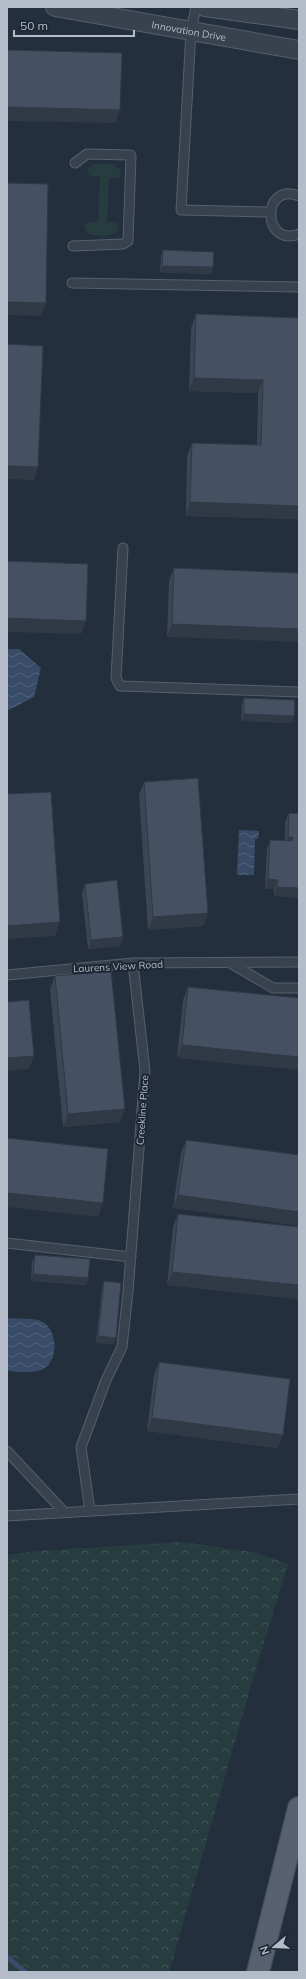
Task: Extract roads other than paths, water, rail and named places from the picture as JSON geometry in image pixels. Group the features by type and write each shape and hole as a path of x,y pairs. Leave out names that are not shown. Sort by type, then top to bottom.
{"main road":[{"path":"258,1972 299,1808"}],"street":[{"name":"Innovation Drive","path":"55,7 299,50"},
{"path":"205,7 299,20"}],"lane":[{"path":"196,7 192,31 181,210 270,212"},
{"path":"73,246 123,244 128,241 132,156 87,154 75,163"},
{"path":"299,196 288,194 281,196 276,200 270,212 270,219 277,231 290,236 299,234"},
{"path":"72,283 299,286"},
{"path":"123,548 116,678 120,686 299,692"},
{"name":"Laurens View Road","path":"7,975 133,963 299,962"},
{"name":"Creekline Place","path":"90,1511 81,1447 106,1380 122,1347 131,1257 145,1071 133,963"},
{"path":"230,963 273,988 299,988"},
{"path":"7,1243 131,1257"},
{"path":"7,1451 64,1512"},
{"path":"7,1516 299,1499"}],"water":[{"path":"7,649 19,649 41,668 34,697 7,711"},
{"path":"239,830 259,831 258,839 255,839 254,875 237,875"},
{"path":"7,1318 38,1320 47,1325 54,1338 54,1354 47,1366 41,1370 33,1372 7,1370"}],"waterway":[{"path":"7,1957 25,1972"}]}
